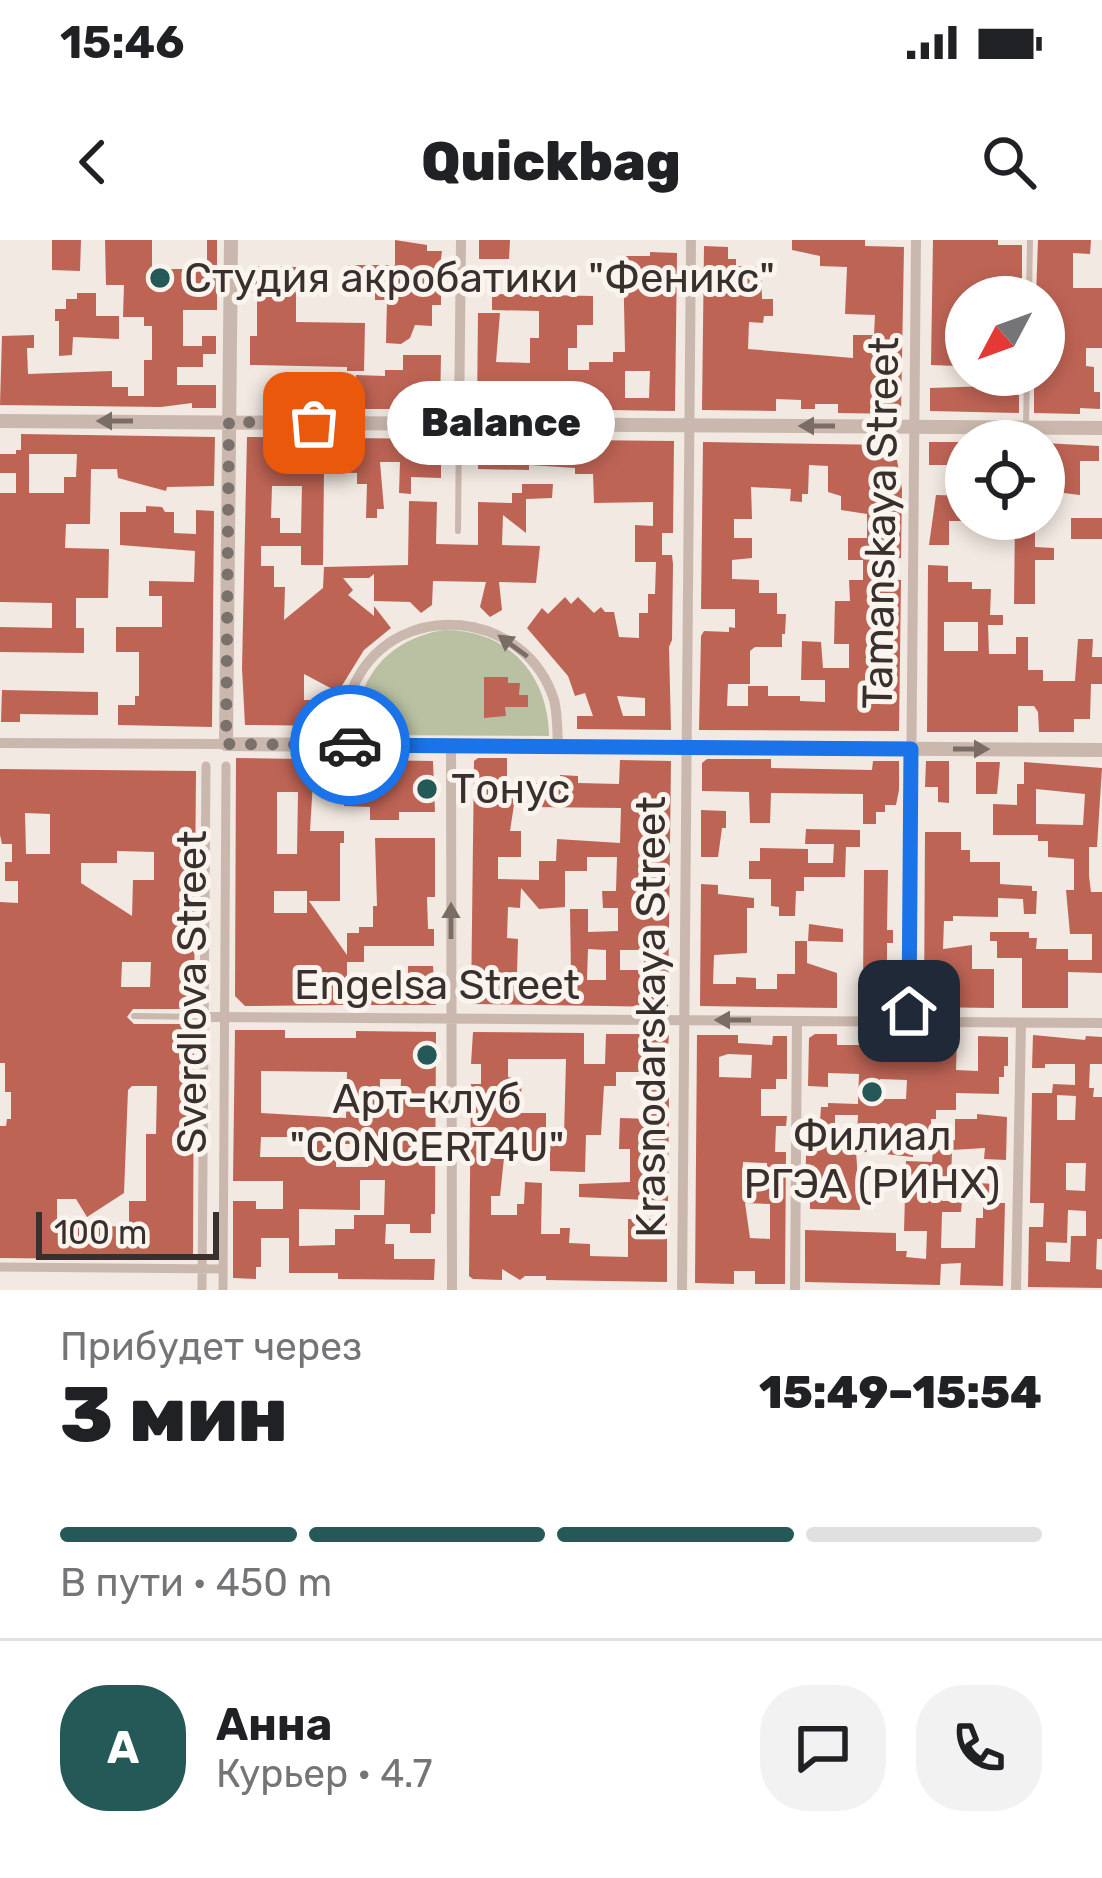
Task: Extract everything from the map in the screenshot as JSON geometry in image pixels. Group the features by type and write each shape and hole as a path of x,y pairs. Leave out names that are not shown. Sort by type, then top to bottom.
{"street":[{"path":"226,744 231,240"},
{"path":"460,424 461,240"},
{"name":"Krasnodarskaya Street","path":"682,1290 691,240"},
{"name":"Tamanskaya Street","path":"909,1022 916,240"},
{"path":"0,421 945,427"},
{"path":"1065,428 1102,428"},
{"path":"344,745 350,696 377,653 409,632 456,624 501,636 534,663 554,703 558,747"},
{"path":"0,743 1102,750"},
{"path":"451,746 452,1290"},
{"path":"202,1290 206,766"},
{"name":"Sverdlova Street","path":"223,1290 226,766"},
{"name":"Engelsa Street","path":"204,1017 1102,1023"},
{"path":"795,1290 797,1021"},
{"path":"1016,1290 1021,1022"},
{"path":"0,1267 223,1269"}],"lane":[{"path":"1029,276 1030,240"},
{"path":"458,531 460,424"},
{"path":"134,1016 204,1017"}],"green space":[{"path":"445,630 488,638 521,660 541,694 549,736 355,735 361,696 379,664 407,642"}],"building":[{"path":"52,240 81,240 80,271 52,270"},
{"path":"105,240 152,240 152,269 197,269 197,262 207,262 207,240 217,240 217,310 183,310 183,346 202,346 202,336 216,336 216,354 203,354 203,367 177,367 177,385 216,385 216,408 192,408 192,403 161,407 0,405 2,336 34,335 34,348 27,348 28,374 112,371 112,387 128,387 128,396 144,396 144,360 152,360 152,326 144,326 144,317 123,317 124,285 106,285"},
{"path":"395,240 442,251 437,289 441,289 441,305 432,305 432,326 415,325 410,338 401,344 386,343 387,300 375,300 375,289 359,289 359,280 348,280 348,265 395,265"},
{"path":"479,240 510,240 509,259 479,259"},
{"path":"792,240 865,240 865,246 904,247 901,414 838,413 838,404 801,409 801,400 776,399 776,411 702,410 704,246 728,247 728,259 736,259 736,266 761,267 762,299 773,299 773,316 764,316 763,323 749,322 748,349 853,358 853,335 874,335 875,315 845,314 847,267 820,266 820,256 792,250"},
{"path":"933,240 998,240 998,245 1022,245 1022,276 945,276 945,366 931,365"},
{"path":"1038,240 1091,240 1090,254 1073,253 1073,288 1102,288 1102,348 1086,348 1086,366 1094,367 1100,409 1080,408 1080,414 1034,413 1034,396 1065,396 1065,276 1037,276"},
{"path":"650,252 677,253 675,411 477,408 478,313 500,313 496,362 530,363 530,338 539,338 539,311 492,310 492,294 593,296 593,325 577,325 577,348 568,348 568,370 589,370 589,362 613,362 613,352 625,352 623,256 650,256","holes":["625,371 650,371 649,398 625,398"]},
{"path":"252,266 296,267 296,322 365,323 364,371 250,365 250,336 257,336"},
{"path":"77,293 96,293 96,316 119,316 119,339 73,337 72,355 59,356 55,309 66,309 66,299 77,299"},
{"path":"403,355 441,355 440,409 411,409 411,401 393,401 392,409 364,409 364,396 356,396 356,375 385,376 385,370 403,370"},
{"path":"930,388 945,388 945,396 1019,396 1019,413 930,411"},
{"path":"21,434 215,437 214,486 167,487 166,491 118,478 117,469 91,469 90,524 66,524 65,548 109,549 108,598 76,598 76,628 84,628 84,653 0,652 0,627 52,628 52,603 0,602 0,493 16,493 16,473 0,473 0,454 21,450","holes":["29,454 77,454 76,477 64,477 64,493 29,493"]},
{"path":"247,437 441,439 441,478 411,477 411,494 399,493 400,462 380,462 384,509 377,509 377,518 366,518 367,484 357,484 357,473 324,472 323,565 301,565 301,546 261,546 261,566 274,566 274,587 285,587 284,620 323,588 324,567 408,565 409,501 437,502 436,544 478,545 478,502 512,503 512,493 522,493 522,484 553,484 552,498 526,499 526,533 503,515 502,545 540,546 536,583 499,582 502,610 490,617 480,607 486,582 433,581 432,605 421,613 410,602 374,601 374,574 343,578 353,590 348,595 374,616 374,606 391,628 364,650 338,692 304,674 304,700 337,700 335,726 245,725","holes":["272,486 302,486 301,533 280,533 280,518 271,518"]},
{"path":"479,439 674,441 673,533 662,533 662,555 672,555 673,564 671,730 577,729 577,716 593,716 585,693 575,696 568,676 527,628 542,608 548,614 565,597 571,604 578,597 594,613 601,607 614,612 619,637 639,638 639,613 648,613 648,594 655,594 656,562 635,562 635,525 653,526 653,502 594,503 593,474 575,474 575,468 478,469","holes":["617,696 645,698 645,716 623,716"]},
{"path":"703,442 891,445 891,460 897,460 902,489 901,558 873,557 873,579 901,580 899,731 699,730 701,636 704,631 735,628 735,609 701,609","holes":["809,465 828,466 828,492 841,496 841,510 867,514 867,538 848,538 848,560 863,560 863,580 849,580 850,601 835,601 834,644 849,644 849,668 823,668 821,642 802,641 801,680 825,680 825,702 768,696 768,686 748,686 748,706 727,706 728,684 750,684 750,651 782,647 786,614 777,614 777,593 759,593 759,580 732,579 732,560 752,558 752,538 734,538 734,519 752,519 751,487 791,489 790,501 802,502 802,494 808,494"]},
{"path":"929,442 945,442 945,465 929,465"},
{"path":"1065,444 1099,446 1099,461 1080,461 1080,495 1065,493"},
{"path":"936,495 945,495 949,545 929,545"},
{"path":"146,506 174,512 174,533 196,534 196,510 214,511 212,727 118,725 118,705 135,705 135,696 139,696 139,652 116,652 116,627 162,627 162,596 149,596 149,581 194,582 195,551 120,545 120,512 146,512"},
{"path":"1071,518 1102,518 1102,539 1071,539"},
{"path":"1015,540 1035,540 1035,547 1054,548 1054,560 1035,560 1035,604 1014,604"},
{"path":"928,565 948,566 948,582 972,582 972,589 991,589 990,615 1003,615 1003,625 988,625 989,654 1016,654 1016,637 1028,637 1028,670 1043,670 1043,681 1075,681 1078,639 1093,639 1092,657 1102,657 1102,684 1091,684 1090,719 1074,719 1074,732 1039,732 1034,706 1018,706 1018,732 927,732","holes":["944,622 978,622 978,651 944,651"]},
{"path":"484,677 508,677 508,683 520,683 519,695 528,695 528,707 505,707 506,716 484,718"},
{"path":"2,690 98,692 98,715 20,714 20,722 1,722"},
{"path":"236,758 433,761 435,812 399,812 399,820 370,820 370,807 344,806 338,782 313,781 310,831 344,831 344,843 340,843 340,901 309,901 347,955 347,933 373,927 375,838 435,838 435,897 427,897 434,946 364,946 364,962 347,962 347,1001 343,1005 245,1006 235,996","holes":["277,792 298,792 297,854 277,854","274,891 307,891 307,913 274,913"]},
{"path":"507,758 507,798 515,798 510,831 521,831 521,857 498,857 498,879 539,880 539,861 556,861 557,839 620,843 621,808 531,807 531,783 560,783 560,775 578,776 578,783 619,784 620,760 671,761 668,1007 471,1004 474,761","holes":["587,857 617,857 616,891 602,891 603,908 618,908 618,931 588,932 588,909 570,909 571,975 564,975 564,980 532,980 532,974 517,974 518,939 507,938 508,907 520,908 521,888 539,909 565,907 565,871 587,871","588,949 606,950 606,980 587,980","620,950 644,950 644,970 620,970"]},
{"path":"707,759 771,759 771,768 872,770 873,761 899,761 896,805 885,805 885,812 876,812 876,824 863,824 863,794 771,793 770,823 750,823 749,792 702,791 702,763"},
{"path":"926,761 949,761 949,803 938,802 938,787 925,787"},
{"path":"976,762 1000,762 997,794 976,794"},
{"path":"1024,762 1102,768 1097,847 1089,847 1089,876 1091,892 1102,892 1102,973 1068,972 1068,1008 1022,1008 1022,958 997,958 997,941 990,941 990,932 1029,932 1029,938 1037,938 1036,949 1068,949 1068,960 1092,960 1092,934 1070,934 1066,890 1074,890 1074,859 1048,857 1048,841 1038,841 1038,835 993,835 993,804 1017,805 1017,784 1024,784","holes":["1036,789 1085,794 1083,825 1036,824"]},
{"path":"0,769 196,771 194,1009 133,1009 127,1017 134,1024 194,1024 193,1260 0,1258 0,1126 11,1119 11,1092 5,1092 5,1063 0,1063 0,902 18,903 18,881 5,881 12,844 2,844","holes":["25,813 50,814 50,854 26,854","117,851 154,852 154,880 133,880 132,916 81,883 81,863 117,863","122,962 151,962 150,987 121,987","157,1086 156,1134 146,1134 146,1201 129,1201 129,1227 57,1224 57,1199 76,1199 87,1217 124,1193 128,1090"]},
{"path":"701,810 726,811 718,857 701,857"},
{"path":"806,829 860,830 860,847 846,847 845,877 804,877 804,891 796,891 795,916 779,916 779,907 771,906 771,879 749,879 749,861 760,861 760,848 808,849 808,863 833,863 834,844 805,844"},
{"path":"925,832 961,832 961,850 970,850 970,862 1000,862 1000,884 1032,886 1037,891 1036,914 1024,914 1023,899 998,898 998,917 953,916 953,921 944,921 943,949 972,945 972,969 994,969 994,1008 924,1007"},
{"path":"864,870 888,870 887,930 893,930 893,943 887,943 887,985 863,985"},
{"path":"701,884 718,885 718,894 754,898 754,908 747,908 747,953 714,955 713,984 736,984 736,977 756,978 756,989 777,989 777,974 795,974 795,941 807,941 807,963 837,973 837,1008 700,1006"},
{"path":"809,924 843,929 843,942 808,941"},
{"path":"408,966 433,966 436,1005 366,1005 366,981 387,981 387,995 408,994"},
{"path":"235,1030 285,1030 285,1038 356,1038 356,1031 436,1032 431,1233 410,1233 410,1224 386,1224 385,1244 394,1244 394,1259 435,1259 434,1280 338,1279 338,1273 289,1273 289,1238 261,1238 256,1279 233,1278 233,1201 256,1201 256,1209 283,1209 283,1181 233,1181","holes":["261,1071 347,1072 346,1118 261,1113","380,1079 401,1079 400,1109 380,1109","261,1137 312,1137 312,1157 260,1157","336,1144 368,1144 368,1167 336,1167","360,1180 385,1180 384,1215 354,1215 354,1229 335,1229 335,1245 299,1246 299,1209 360,1210"]},
{"path":"473,1032 584,1033 584,1064 605,1064 606,1034 669,1034 664,1097 669,1097 668,1201 579,1197 579,1184 630,1182 630,1149 619,1149 620,1118 651,1119 651,1072 616,1072 616,1086 604,1086 601,1135 586,1135 585,1172 550,1171 550,1151 514,1151 514,1132 490,1131 490,1158 504,1158 500,1196 491,1196 491,1215 517,1215 517,1204 524,1204 525,1182 542,1183 541,1234 560,1234 560,1228 570,1228 569,1243 590,1244 590,1256 628,1257 628,1219 667,1219 667,1282 546,1280 546,1276 520,1280 502,1269 502,1280 469,1276 471,1084 481,1084 481,1064 471,1064","holes":["508,1059 566,1059 564,1136 546,1136 546,1113 520,1113 522,1080 508,1077"]},
{"path":"837,1034 837,1045 859,1045 859,1034 957,1036 956,1070 978,1071 978,1036 1008,1037 1008,1066 1004,1066 1004,1077 999,1077 999,1094 956,1093 956,1110 936,1110 931,1138 913,1138 913,1157 856,1151 860,1210 810,1209 810,1192 805,1192 807,1121 820,1122 821,1107 828,1103 858,1104 859,1074 828,1073 828,1087 808,1086 809,1038","holes":["880,1079 907,1080 906,1099 880,1099","835,1115 858,1115 857,1137 835,1136"]},
{"path":"697,1035 738,1035 738,1043 772,1045 773,1036 787,1036 787,1079 776,1079 776,1089 761,1089 761,1116 787,1116 786,1126 776,1126 775,1152 786,1152 785,1284 755,1284 755,1271 734,1271 734,1284 695,1283","holes":["752,1055 751,1078 719,1077 719,1057","743,1162 767,1163 768,1187 742,1187","745,1203 770,1204 770,1239 750,1238"]},
{"path":"1033,1035 1102,1037 1102,1064 1090,1064 1089,1088 1094,1088 1093,1097 1102,1097 1102,1239 1097,1239 1096,1269 1102,1270 1102,1288 1028,1287 1029,1227 1043,1227 1044,1203 1030,1203 1032,1093 1052,1093 1053,1084 1075,1085 1075,1064 1032,1068","holes":["1057,1095 1076,1096 1075,1120 1057,1120","1066,1163 1086,1163 1085,1191 1066,1190","1068,1210 1086,1211 1086,1236 1071,1236 1070,1262 1046,1261 1046,1242 1067,1243"]},
{"path":"977,1114 1007,1117 1006,1160 984,1159 985,1148 952,1150 951,1181 942,1181 942,1201 962,1201 961,1212 942,1212 941,1248 975,1248 983,1196 973,1196 973,1183 998,1184 997,1203 1005,1203 1003,1286 960,1285 961,1263 941,1264 940,1285 805,1282 805,1230 896,1233 896,1251 926,1259 927,1231 904,1231 906,1161 932,1162 933,1149 926,1149 926,1141 955,1140 955,1119 977,1119"}],"way so far":[{"path":"314,423 229,422 226,744 350,745"}],"place":[{"name":"Студия акробатики \"Феникс\"","path":"160,278"},
{"name":"Balance","path":"314,423"},
{"name":"Тонус","path":"427,789"},
{"name":"Арт-клуб \"CONCERT4U\"","path":"427,1055"},
{"name":"Филиал РГЭА (РИНХ)","path":"872,1092"}],"route":[{"path":"350,745 911,749 909,1011"}]}
